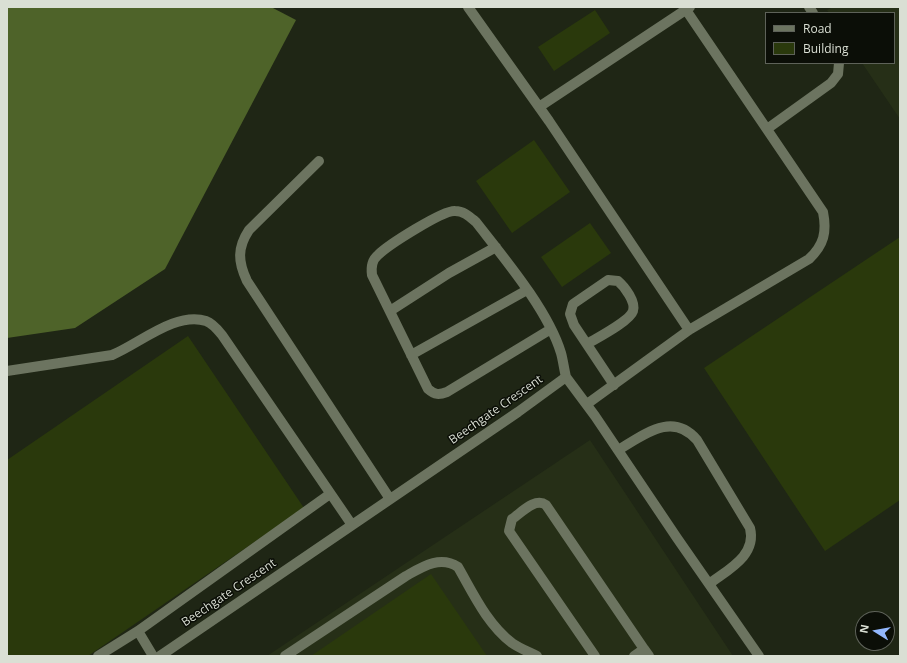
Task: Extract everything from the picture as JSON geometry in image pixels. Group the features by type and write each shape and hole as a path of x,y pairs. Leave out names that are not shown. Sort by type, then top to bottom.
{"lane":[{"path":"468,7 539,107 689,330"},
{"path":"539,107 687,8 823,212 826,225 822,243 809,259 689,330 587,404"},
{"path":"767,129 831,83 838,74 839,64"},
{"path":"319,161 248,230 242,241 240,249 241,269 247,281 390,499"},
{"path":"551,329 441,394 433,393 428,389 372,275 374,260 378,255 431,220 447,212 455,210 465,213 476,222 527,290 551,329 560,352 566,376 587,404 759,656"},
{"path":"390,311 448,273 496,247"},
{"path":"587,344 627,318 633,311 633,302 618,281 608,280 573,304 570,318 587,344 614,385"},
{"path":"411,355 527,290"},
{"path":"7,371 112,355 128,349 170,324 195,319 207,321 222,335 352,525"},
{"name":"Beechgate Crescent","path":"160,656 390,499 566,376"},
{"path":"618,450 656,427 672,426 685,429 689,431 697,440 750,528 752,536 750,549 743,557 709,584"},
{"path":"98,656 138,631 330,494"},
{"path":"595,656 509,531 512,519 534,503 543,503 546,505 646,653 634,656"},
{"path":"285,656 406,576 437,561 452,563 458,567 491,621 502,634 513,644 537,656"},
{"path":"138,631 153,656"}],"shaded area":[{"path":"833,7 900,7 900,119 863,64 895,64 895,12 828,12 827,10"},
{"path":"590,440 733,656 267,656"}],"green space":[{"path":"7,7 271,7 296,20 165,269 75,328 7,338"}],"building":[{"path":"595,10 610,33 554,71 538,47"},
{"path":"534,140 570,192 512,233 476,181"},
{"path":"590,223 611,253 562,287 541,257"},
{"path":"900,237 900,500 825,551 704,368"},
{"path":"188,336 304,508 88,656 7,656 7,460"},
{"path":"431,574 487,656 311,656"}]}
